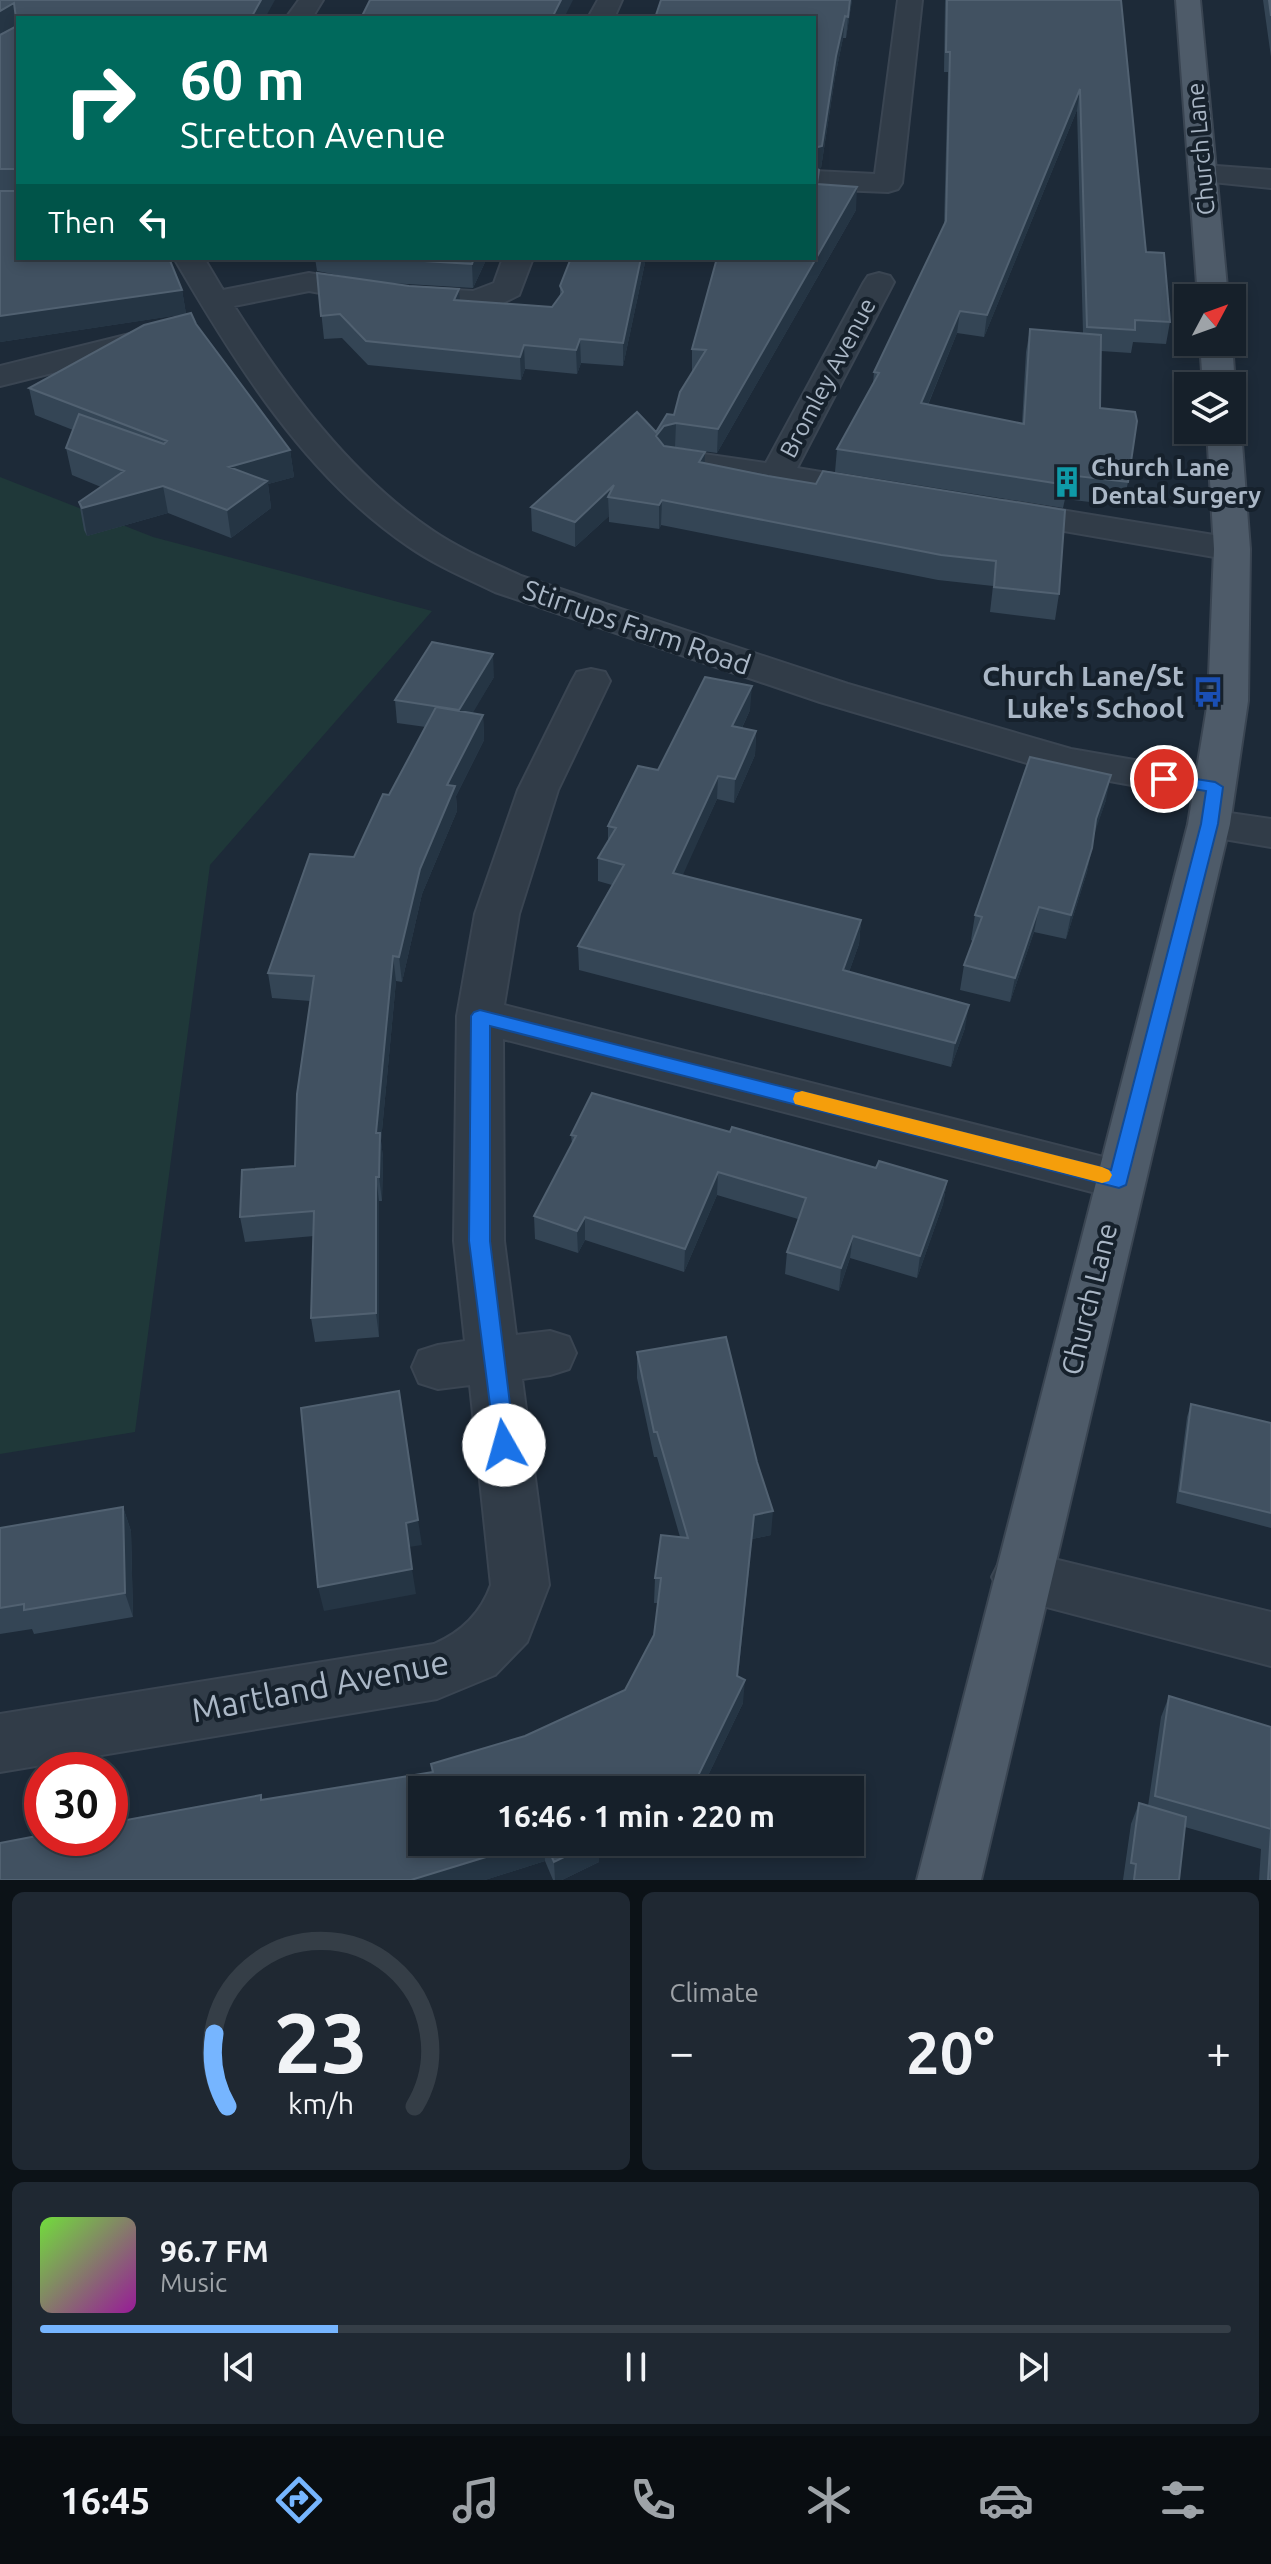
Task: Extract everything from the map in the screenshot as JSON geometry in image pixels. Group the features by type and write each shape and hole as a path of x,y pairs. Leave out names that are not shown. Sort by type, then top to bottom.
{"main road":[{"name":"Church Lane","path":"1188,0 1212,284"},
{"name":"Church Lane","path":"949,1880 1212,806 1228,701 1232,549 1225,444"}],"street":[{"path":"816,180 888,183 910,0"},
{"path":"1203,174 1271,179"},
{"name":"Stirrups Farm Road","path":"189,260 204,319 346,476 413,534 456,559 508,584 834,693 1212,806 1271,833"},
{"path":"0,376 204,319 309,282 382,295 473,300 520,297 518,260"},
{"name":"Bromley Avenue","path":"777,474 879,282"},
{"path":"676,460 902,495"},
{"path":"981,508 1232,549"},
{"name":"Martland Avenue","path":"0,1743 437,1671 474,1655 507,1623 520,1585 479,1241 480,1016 497,914 538,790 591,681"},
{"path":"480,1016 1119,1180"},
{"path":"438,1367 550,1353"},
{"path":"1021,1577 1271,1639"}],"green space":[{"path":"0,477 153,537 432,611 210,865 135,1432 0,1454"}],"building":[{"path":"0,0 261,0 252,16 16,18 14,3 0,11"},
{"path":"370,0 561,0 553,16 362,16"},
{"path":"661,0 850,0 836,56 822,146 816,148 816,16 656,16"},
{"path":"947,0 1121,0 1146,252 1164,253 1170,322 1135,320 1135,330 1087,327 1080,89 987,315 960,311 921,403 1024,424 1030,329 1101,335 1100,408 1135,412 1137,421 1128,482 1068,475 1067,485 837,449 879,373 874,372 946,221 950,52 946,52"},
{"path":"16,27 16,260 170,260 182,290 0,316 0,191 15,191 15,169 0,169 0,35"},
{"path":"816,168 819,170 817,184 857,187 816,258"},
{"path":"407,260 473,260 472,264"},
{"path":"570,260 641,260 623,343 580,339 576,350 524,345 520,357 366,341 340,314 321,316 317,273 409,286 459,289 454,300 552,307 563,292 560,286"},
{"path":"716,260 815,260 718,429 676,423 664,426 656,436 664,446 705,452 699,462 768,476 816,484 823,471 1065,510 1059,594 994,587 996,561 941,555 662,500 659,505 608,497 614,485 575,522 531,507 637,412 656,432 667,414 674,415 680,392 706,350 692,349"},
{"path":"191,313 290,450 229,467 267,481 227,510 163,486 82,508 79,502 124,471 66,448 79,414 164,444 167,441 29,388 144,325"},
{"path":"432,642 493,654 459,710 395,700"},
{"path":"705,677 752,686 732,726 756,731 735,779 718,776 673,873 861,920 843,970 969,1005 955,1043 578,946 624,865 598,858 616,828 608,826 638,766 658,770"},
{"path":"436,707 483,715 447,785 455,786 420,869 399,957 393,956 376,1133 380,1133 379,1177 376,1177 376,1313 311,1318 314,1211 240,1217 242,1170 295,1166 297,1094 314,976 268,973 310,854 354,857 383,794 389,795"},
{"path":"1030,757 1111,775 1071,915 1039,907 1015,978 964,965 982,917 975,915"},
{"path":"592,1093 730,1132 732,1127 876,1168 879,1161 947,1181 920,1256 853,1236 841,1268 787,1252 806,1198 718,1172 685,1249 585,1217 577,1231 534,1216 576,1136 571,1135"},
{"path":"726,1337 757,1462 773,1511 754,1515 737,1676 745,1680 698,1776 408,1776 433,1772 431,1764 525,1736 625,1690 654,1635 661,1578 655,1578 661,1535 688,1538 657,1432 654,1432 637,1352"},
{"path":"399,1391 418,1520 406,1523 412,1569 318,1587 301,1408"},
{"path":"1191,1404 1271,1423 1271,1513 1180,1491"},
{"path":"123,1507 125,1593 24,1610 24,1604 0,1608 0,1528"},
{"path":"1169,1696 1271,1727 1271,1829 1155,1796"},
{"path":"408,1776 408,1856 489,1856 411,1880 0,1880 0,1843 24,1838 24,1856 128,1856 128,1820 261,1795 261,1800"},
{"path":"1139,1803 1186,1817 1179,1880 1134,1880 1136,1864 1131,1863"},
{"path":"1271,1830 1271,1880 1268,1880"},
{"path":"551,1856 566,1856 554,1862"}],"slow traffic":[{"path":"802,1099 1102,1175"}],"place":[{"name":"Church Lane Dental Surgery","path":"1067,482"},
{"name":"Church Lane/St Luke's School","path":"1208,692"}],"route":[{"path":"504,1445 479,1241 480,1016 1119,1180 1209,824 1215,787 1164,779"}]}
